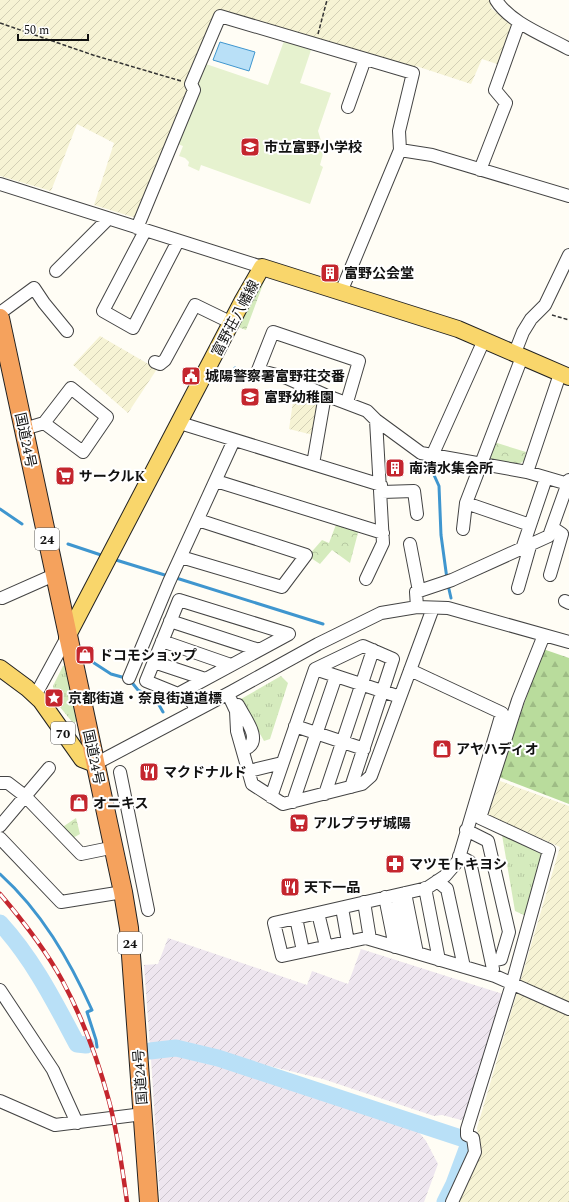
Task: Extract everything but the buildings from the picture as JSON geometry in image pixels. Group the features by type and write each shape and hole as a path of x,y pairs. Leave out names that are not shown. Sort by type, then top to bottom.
{"highway":[{"name":"国道24号","path":"0,318 67,637 120,874 129,928 149,1202"}],"main road":[{"name":"富野荘八幡線","path":"67,637 262,267 458,329 564,376"},
{"name":"70","path":"0,668 35,696 82,759 96,764"}],"street":[{"path":"496,0 507,14 520,23 569,49"},
{"path":"178,241 133,328 103,311 141,229 194,90 191,84 220,16 414,73 400,131 400,150 340,292"},
{"path":"480,170 506,103 495,90 520,23"},
{"path":"348,107 365,59"},
{"path":"400,150 432,155 569,196"},
{"path":"0,184 262,267"},
{"path":"56,271 108,219"},
{"path":"463,529 466,503 518,356 523,332 545,305 569,255"},
{"path":"0,313 34,288 67,331"},
{"path":"155,362 160,364 165,360 195,305 232,323"},
{"path":"347,402 359,361 273,332 258,370 287,378 325,395 347,402 367,411 376,420 420,454 527,472 546,478 568,482 549,536 526,548 452,580 416,592 417,607"},
{"path":"432,456 484,340"},
{"path":"527,472 564,376"},
{"path":"24,429 44,423 71,388 107,417 83,452 44,423"},
{"path":"312,464 325,395"},
{"path":"366,579 384,543 376,420"},
{"path":"180,423 312,464 381,489 414,491 417,514"},
{"path":"129,678 171,576 234,440"},
{"path":"518,588 530,525 546,478"},
{"path":"216,480 383,533"},
{"path":"466,503 530,525"},
{"path":"180,557 282,587 306,555 198,520"},
{"path":"550,575 562,534 553,528"},
{"path":"410,544 419,591"},
{"path":"3,600 54,575"},
{"path":"179,600 289,634 178,694 146,681 162,641 179,600"},
{"path":"96,764 365,619 381,613 417,607 448,608 569,642"},
{"path":"229,693 236,711 237,731 252,784 271,797 283,804 362,784 371,776 433,608"},
{"path":"170,621 259,650"},
{"path":"452,1202 474,1152 467,1129 549,850 480,818 518,700 544,635"},
{"path":"35,696 67,637"},
{"path":"162,641 231,665"},
{"path":"271,797 315,669 363,646 393,659 351,787"},
{"path":"325,794 373,650"},
{"path":"154,662 205,679"},
{"path":"315,669 400,697"},
{"path":"410,670 502,713 458,861 445,876 425,888 274,923 282,956 326,946 370,939 495,976 569,1009"},
{"path":"293,802 336,676"},
{"path":"186,690 196,710"},
{"path":"229,693 254,735 254,741 251,746 245,749"},
{"path":"295,726 364,749"},
{"path":"249,771 282,763"},
{"path":"0,826 49,768"},
{"path":"120,772 148,910"},
{"path":"0,782 8,783 25,796 81,854 115,847"},
{"path":"466,830 488,841 509,932 502,959 492,961"},
{"path":"0,838 61,902 123,892"},
{"path":"459,856 470,862 495,976"},
{"path":"120,874 140,870"},
{"path":"437,881 447,889 464,967"},
{"path":"425,888 439,960"},
{"path":"405,893 406,950"},
{"path":"385,897 406,950"},
{"path":"364,902 370,939"},
{"path":"398,904 406,950"},
{"path":"342,908 348,942"},
{"path":"318,913 326,946"},
{"path":"296,918 303,951"},
{"path":"2,997 53,1070 77,1123"},
{"path":"0,1101 55,1124 77,1123 143,1114"}],"path":[{"path":"315,44 327,0"},
{"path":"0,24 93,55 191,84"},
{"path":"539,311 569,320"}],"shaded area":[{"path":"0,0 492,0 491,8 514,27 500,65 482,59 471,84 416,66 414,70 216,10 189,79 190,90 136,218 94,205 114,143 77,124 51,191 0,176"},
{"path":"100,336 157,369 128,413 73,365"},
{"path":"295,388 313,395 319,401 313,435 289,429"},
{"path":"500,781 569,806 569,1202 459,1202 480,1154 477,1128 560,847 488,815"},
{"path":"168,938 307,985 312,971 348,984 361,949 506,995 465,1121 442,1115 434,1116 323,1079 245,1060 244,1064 176,1046 150,1047 144,965 158,964"},
{"path":"176,1055 280,1082 413,1125 426,1141 438,1164 424,1202 160,1202 151,1058"}],"green space":[{"path":"284,41 311,50 300,83 331,93 318,131 324,150 320,165 323,167 310,204 201,165 199,171 188,166 189,162 185,158 179,156 183,146 175,143 203,63 268,85"},
{"path":"265,279 246,330 235,326 256,286"},
{"path":"494,442 526,452 524,461 517,465 492,462 489,454"},
{"path":"337,522 359,529 350,563 332,550 320,564 308,556 322,540 329,543"},
{"path":"543,649 569,658 569,804 499,777"},
{"path":"66,665 77,721 73,723 55,701 53,686 63,666"},
{"path":"281,676 288,683 270,739 264,741 241,699"},
{"path":"76,818 80,834 71,839 61,828"},
{"path":"502,835 544,855 526,916 515,911"}],"water":[{"path":"220,42 255,52 249,71 213,60"}],"waterway":[{"path":"235,368 240,374 274,380"},
{"path":"429,464 439,486 441,535 447,579"},
{"path":"0,509 22,524"},
{"path":"68,544 104,556"},
{"path":"116,560 168,576"},
{"path":"173,577 323,624"},
{"path":"448,585 451,598"},
{"path":"91,661 111,674 129,679 138,690 155,698 163,712"},
{"path":"0,874 15,888 41,920 64,954 92,1010 87,1012 97,1047"},
{"path":"0,923 33,966 77,1044 86,1045"},
{"path":"150,1051 176,1048 218,1058 470,1141 454,1184 445,1202"}],"railway":[{"path":"0,894 41,946 62,980 83,1024 100,1070 112,1113 120,1151 127,1202"}],"place":[{"name":"市立富野小学校","path":"250,147"},
{"name":"富野公会堂","path":"330,273"},
{"name":"城陽警察署富野荘交番","path":"191,376"},
{"name":"富野幼稚園","path":"250,397"},
{"name":"南清水集会所","path":"395,468"},
{"name":"サークルK","path":"65,476"},
{"name":"ドコモショップ","path":"85,655"},
{"name":"京都街道・奈良街道道標","path":"54,698"},
{"name":"アヤハディオ","path":"442,749"},
{"name":"マクドナルド","path":"149,772"},
{"name":"オニキス","path":"79,803"},
{"name":"アルプラザ城陽","path":"299,823"},
{"name":"マツモトキヨシ","path":"395,864"},
{"name":"天下一品","path":"290,887"}]}
